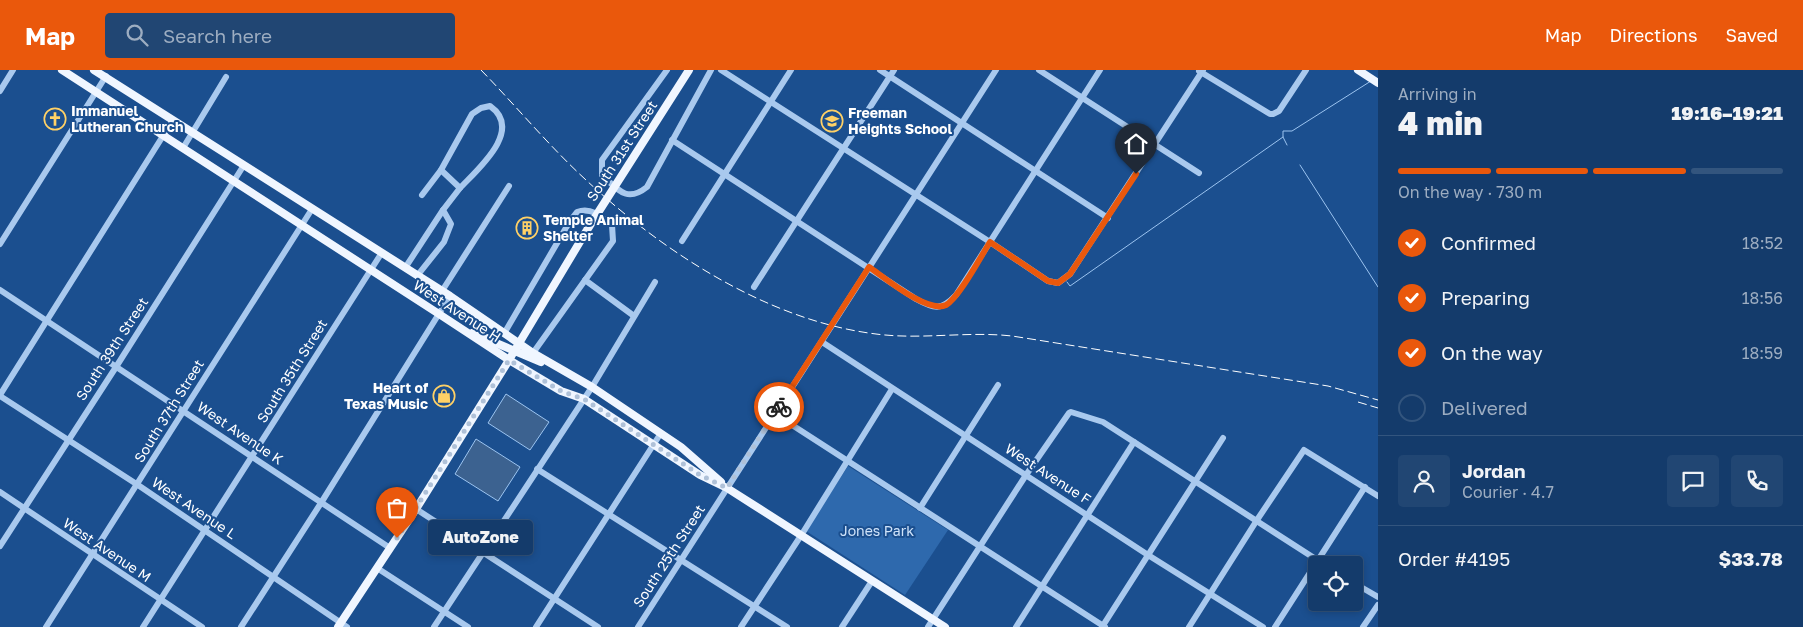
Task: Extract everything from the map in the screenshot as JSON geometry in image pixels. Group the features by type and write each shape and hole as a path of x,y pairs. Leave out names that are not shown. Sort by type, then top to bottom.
{"main road":[{"name":"West Avenue H","path":"62,70 509,360 561,391 584,399 700,475 727,488 802,534 945,627"},
{"name":"West Avenue H","path":"94,70 192,131 381,254 450,296 534,353 592,387 682,447 727,488"},
{"name":"South 31st Street","path":"342,626 509,360 587,230 690,70"},
{"path":"1358,70 1378,83"},
{"path":"468,333 475,332 496,344 562,370"}],"street":[{"path":"0,91 14,70"},
{"path":"667,70 602,160 602,175 619,192 629,195 638,194 648,187 711,70"},
{"path":"721,70 1048,281 1060,282 1070,274 1108,218 1201,71 1273,114 1279,111 1306,70"},
{"path":"682,242 791,70"},
{"path":"880,70 1108,218"},
{"path":"754,287 894,70"},
{"name":"South 25th Street","path":"638,627 996,70"},
{"path":"1038,70 1199,173"},
{"path":"672,140 916,299 929,306 940,307 948,304 956,295 1100,70"},
{"path":"0,244 106,76"},
{"path":"182,148 226,77"},
{"path":"404,268 460,188 498,146 502,122 498,112 490,106 481,108 472,114 440,170 422,195"},
{"path":"0,396 173,120"},
{"name":"South 39th Street","path":"0,546 244,165"},
{"path":"440,170 460,188"},
{"path":"442,292 509,186"},
{"name":"South 37th Street","path":"46,627 312,209"},
{"path":"417,276 444,242 451,224 444,210"},
{"path":"505,332 576,212 589,210 600,215 612,225 613,241 534,353"},
{"name":"South 35th Street","path":"143,627 381,254"},
{"path":"585,280 634,316"},
{"path":"434,627 592,387 655,282"},
{"name":"West Avenue K","path":"0,290 390,548"},
{"path":"241,627 450,296"},
{"name":"West Avenue F","path":"822,342 1148,555 1263,627"},
{"path":"920,508 998,385"},
{"path":"741,627 802,534 892,388"},
{"name":"West Avenue L","path":"0,396 138,485 342,626"},
{"path":"928,627 1026,475 1071,412 1103,422 1312,556"},
{"path":"775,414 1103,627 1223,438"},
{"path":"536,627 661,433"},
{"path":"1016,627 1134,442"},
{"path":"1189,627 1304,450 1378,496"},
{"path":"537,468 787,627"},
{"path":"1321,556 1365,488"},
{"name":"West Avenue M","path":"0,492 160,601 202,627"},
{"path":"416,509 598,627"},
{"path":"377,568 468,627"},
{"path":"1274,627 1308,575"},
{"path":"842,627 872,581"},
{"path":"1363,589 1378,598"},
{"path":"1363,627 1378,605"}],"green space":[{"name":"Jones Park","path":"848,466 948,530 905,595 806,531"}],"shaded area":[{"path":"506,394 549,422 530,450 488,423"},
{"path":"476,439 520,467 498,501 455,474"}],"waterway":[{"path":"1287,145 1283,137 1283,131 1292,131 1371,81"},
{"path":"1067,282 1070,286 1283,137"},
{"path":"1300,165 1378,287"}],"railway":[{"path":"481,70 572,167 616,207 649,233 683,257 720,279 758,299 796,315 836,327 893,336 978,334 1012,336 1328,386 1378,400"},
{"path":"1358,402 1378,408"}],"way so far":[{"path":"397,538 509,360 561,391 584,399 700,475 727,488 779,407"}],"place":[{"name":"Immanuel Lutheran Church","path":"55,119"},
{"name":"Freeman Heights School","path":"832,121"},
{"name":"Temple Animal Shelter","path":"527,228"},
{"name":"Heart of Texas Music","path":"444,396"},
{"name":"AutoZone","path":"397,538"}],"route":[{"path":"779,407 869,267 916,299 929,306 940,307 948,304 956,295 990,242 1048,281 1058,283 1070,274 1136,174"}]}
